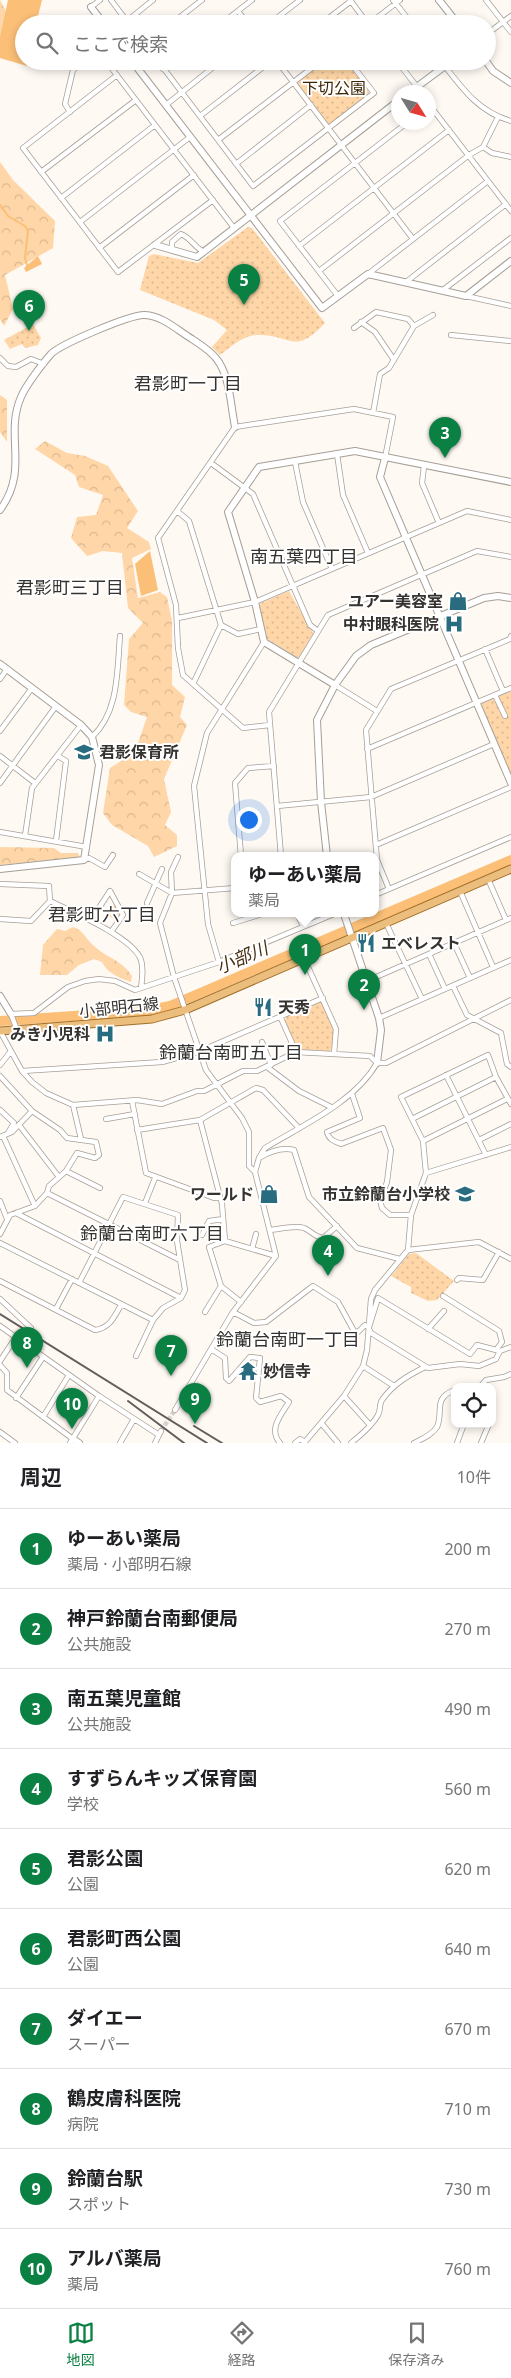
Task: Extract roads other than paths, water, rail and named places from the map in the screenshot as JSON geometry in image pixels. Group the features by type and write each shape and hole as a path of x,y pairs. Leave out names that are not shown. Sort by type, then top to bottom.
{"main road":[{"name":"小部明石線","path":"0,1031 16,1027 152,1019 304,958 352,935 386,923 511,869"}],"street":[{"path":"97,15 91,7 100,0"},
{"path":"111,0 123,15"},
{"path":"136,15 153,0"},
{"path":"183,15 202,0"},
{"path":"233,15 252,0"},
{"path":"281,15 300,0"},
{"path":"332,15 350,0 361,15"},
{"path":"439,0 451,15"},
{"path":"486,0 511,32"},
{"path":"379,15 396,1 406,15"},
{"path":"238,11 241,15"},
{"path":"496,27 511,16"},
{"path":"70,112 65,104 73,70"},
{"path":"113,70 234,228"},
{"path":"139,70 322,308 414,239 488,180"},
{"path":"164,70 253,186 374,93 356,70"},
{"path":"166,105 209,70"},
{"path":"200,116 259,70"},
{"path":"284,70 414,239"},
{"path":"218,140 310,70"},
{"path":"404,70 415,85"},
{"path":"424,85 437,70"},
{"path":"448,70 468,96 498,117 511,121"},
{"path":"492,70 511,83"},
{"path":"117,75 23,148 99,248 118,272 213,200"},
{"path":"41,172 136,100"},
{"path":"236,164 311,106"},
{"path":"155,245 197,257 391,106"},
{"path":"436,114 511,211"},
{"path":"318,271 469,155 483,147 498,117"},
{"path":"61,198 155,124"},
{"path":"338,296 280,221 398,130"},
{"path":"299,246 449,130"},
{"path":"80,222 190,137"},
{"path":"483,147 492,153 511,157"},
{"path":"99,248 194,175"},
{"path":"406,282 506,204"},
{"path":"172,250 172,242 181,234 190,240 196,248 204,252"},
{"path":"443,290 511,238"},
{"path":"466,296 509,264"},
{"path":"368,274 511,306"},
{"path":"354,328 376,312 408,319 414,326"},
{"path":"0,510 8,498 16,479 16,412 21,395 52,352 128,317 145,315 160,318 210,352 220,363 236,426"},
{"path":"373,413 380,374 389,368 414,326 433,316"},
{"path":"361,322 376,332 394,360"},
{"path":"451,335 511,341"},
{"path":"0,358 8,366 16,367 31,359 44,364"},
{"path":"270,725 243,728 183,675 178,648 178,618 158,538 236,426 354,408 392,417 386,458 380,477 511,785 376,845"},
{"path":"219,962 208,924 194,786 207,733 264,642 255,602 228,512 259,467 355,451 511,482"},
{"path":"337,454 343,495 368,553"},
{"path":"295,462 303,502 332,570"},
{"path":"211,463 253,494 310,625 318,631"},
{"path":"424,466 422,482 439,523"},
{"path":"177,511 189,520 220,625 193,684"},
{"path":"178,618 255,602 467,511 511,520"},
{"path":"281,852 270,712 328,615 477,550 511,557"},
{"path":"327,852 321,802 317,720 335,685 356,656 371,645 439,615 484,598 498,596 511,598"},
{"path":"220,625 238,634 261,629"},
{"path":"92,737 103,727 112,709 120,636"},
{"path":"376,852 366,730 391,689 511,639"},
{"path":"264,642 378,711"},
{"path":"484,649 503,691"},
{"path":"0,664 81,725 92,737 99,765 84,860"},
{"path":"0,679 7,669"},
{"path":"0,731 32,688"},
{"path":"367,750 511,688"},
{"path":"495,695 505,716"},
{"path":"0,783 56,706"},
{"path":"25,836 32,788 35,782 58,756 81,725"},
{"path":"277,806 371,797 494,744"},
{"path":"0,756 35,782"},
{"path":"56,841 66,761 58,756"},
{"path":"241,852 235,783 248,768 274,766"},
{"path":"0,832 87,847"},
{"path":"379,893 511,837"},
{"path":"0,870 89,858 105,868 113,855"},
{"path":"178,857 171,872 172,893 160,923 174,976 198,1052 206,1070 242,1118 249,1132 249,1166 255,1172"},
{"path":"379,865 389,889"},
{"path":"147,903 162,868"},
{"path":"139,874 172,893 231,888"},
{"path":"367,981 508,919 488,879"},
{"path":"0,884 49,886 50,901 32,921 0,919"},
{"path":"91,920 110,891 123,915 111,932"},
{"path":"460,891 493,968"},
{"path":"50,901 91,920 111,932 141,958 143,967 141,988"},
{"path":"233,923 252,917"},
{"path":"298,917 303,926"},
{"path":"11,1014 34,1013 68,987 85,981 99,979 115,981 135,990 219,962 326,917"},
{"path":"276,1256 255,1172 258,1158 265,1148 352,1094 369,1077 377,1063 381,1030 379,1018 345,917"},
{"path":"386,923 422,999"},
{"path":"454,943 470,978"},
{"path":"430,954 445,989"},
{"path":"304,958 336,1029 334,1054"},
{"path":"379,1018 511,960"},
{"path":"453,986 467,1015 501,1034 507,1064 511,1067"},
{"path":"0,996 11,1014 16,1027"},
{"path":"22,1071 162,1062 198,1052 323,998"},
{"path":"0,1031 22,1071 46,1093 73,1105 132,1101 162,1104 197,1091 204,1091 243,1071 257,1071 296,1052 370,1056 377,1063 386,1063 511,1000"},
{"path":"280,1016 296,1052"},
{"path":"262,1042 269,1066 300,1091 331,1107"},
{"path":"1,1062 11,1051"},
{"path":"295,1443 300,1439 305,1442 322,1424 344,1396 363,1366 371,1300 375,1290 408,1250 411,1215 426,1173 423,1141 402,1097 488,1055 496,1077 511,1104"},
{"path":"446,1075 486,1155"},
{"path":"0,1076 32,1111 60,1130 67,1138 96,1142 99,1155 95,1158 77,1153 66,1171 49,1186 47,1193 36,1206 16,1212 8,1219 0,1234"},
{"path":"412,1119 496,1077"},
{"path":"137,1130 200,1120 256,1088 263,1090 298,1128"},
{"path":"352,1094 360,1118 327,1132 328,1136 331,1141 341,1144 383,1128 391,1150 387,1182 380,1200 382,1208 390,1215 411,1215"},
{"path":"423,1141 507,1099"},
{"path":"132,1101 146,1173 155,1178 220,1198"},
{"path":"73,1105 81,1139"},
{"path":"0,1110 14,1123 8,1133"},
{"path":"32,1111 19,1125 2,1136 36,1206"},
{"path":"106,1119 135,1114"},
{"path":"200,1120 220,1198 225,1241"},
{"path":"479,1140 511,1124"},
{"path":"19,1125 59,1177"},
{"path":"426,1173 511,1148"},
{"path":"258,1158 270,1152 294,1150 308,1198 357,1248 400,1259"},
{"path":"66,1171 100,1188"},
{"path":"145,1203 155,1178"},
{"path":"47,1193 180,1260"},
{"path":"79,1283 123,1197 178,1215 177,1242 185,1290 181,1298 163,1308 152,1320 136,1356"},
{"path":"0,1202 8,1219"},
{"path":"16,1212 181,1298"},
{"path":"202,1235 209,1221 224,1220"},
{"path":"270,1230 301,1228 306,1229 316,1237 323,1238 337,1226"},
{"path":"252,1249 256,1234"},
{"path":"241,1302 221,1286 209,1247 225,1241 276,1256"},
{"path":"408,1250 479,1242 511,1259"},
{"path":"0,1243 152,1320"},
{"path":"457,1280 459,1278 483,1280 499,1252"},
{"path":"175,1410 233,1312 276,1256"},
{"path":"56,1309 72,1279"},
{"path":"0,1281 95,1330 103,1329 110,1324 121,1304"},
{"path":"205,1312 221,1286"},
{"path":"233,1312 254,1323 266,1322 312,1286 338,1302 354,1331 358,1332 365,1324 371,1333 425,1366"},
{"path":"351,1443 370,1425 378,1415 380,1402 405,1376 425,1366 479,1366 496,1359 502,1342 499,1330 443,1296"},
{"path":"368,1327 372,1323 378,1298 470,1354 477,1345 498,1350 511,1347"},
{"path":"0,1299 31,1328"},
{"path":"428,1329 444,1311"},
{"path":"0,1326 69,1376 134,1419 160,1433 155,1443"},
{"path":"16,1337 0,1363 7,1373 7,1390 74,1442 99,1396"},
{"path":"211,1349 225,1358 226,1378 230,1381 250,1356 260,1358 256,1398 260,1402 281,1396 289,1402 276,1424 276,1438 280,1443"},
{"path":"16,1398 43,1357"},
{"path":"363,1366 394,1386"},
{"path":"483,1383 486,1380 511,1374"},
{"path":"43,1417 69,1376"},
{"path":"414,1443 427,1436 436,1427 439,1405 448,1392 451,1391"},
{"path":"344,1396 370,1425"},
{"path":"120,1443 134,1419"},
{"path":"322,1424 338,1443"},
{"path":"457,1443 463,1428"},
{"path":"487,1428 482,1441 488,1443"},
{"path":"0,1432 16,1443"}],"waterway":[{"path":"0,205 8,216 25,226 28,231 25,258 27,265"},
{"name":"小部川","path":"379,917 511,860"},
{"name":"小部川","path":"0,1021 146,1011 170,1006 378,917"}],"tunnel":[{"path":"161,1431 175,1410"}],"railway":[{"path":"0,1314 207,1443"},
{"path":"128,1401 184,1443"},
{"path":"194,1426 222,1443"}],"place":[{"name":"君影公園","path":"244,305"},
{"name":"君影町西公園","path":"29,331"},
{"name":"南五葉児童館","path":"445,458"},
{"name":"ユアー美容室","path":"458,601"},
{"name":"中村眼科医院","path":"454,624"},
{"name":"君影保育所","path":"84,752"},
{"name":"エベレスト","path":"366,943"},
{"name":"ゆーあい薬局","path":"305,975"},
{"name":"天秀","path":"263,1007"},
{"name":"神戸鈴蘭台南郵便局","path":"364,1010"},
{"name":"みき小児科","path":"105,1034"},
{"name":"ワールド","path":"269,1194"},
{"name":"市立鈴蘭台小学校","path":"465,1194"},
{"name":"すずらんキッズ保育園","path":"328,1276"},
{"name":"鶴皮膚科医院","path":"27,1368"},
{"name":"妙信寺","path":"248,1371"},
{"name":"ダイエー","path":"171,1376"},
{"name":"鈴蘭台駅","path":"195,1424"},
{"name":"アルバ薬局","path":"72,1429"}],"district":[{"name":"君影町一丁目","path":"188,384"},
{"name":"南五葉四丁目","path":"304,557"},
{"name":"君影町三丁目","path":"70,588"},
{"name":"君影町六丁目","path":"102,915"},
{"name":"鈴蘭台南町五丁目","path":"231,1053"},
{"name":"鈴蘭台南町六丁目","path":"152,1234"},
{"name":"鈴蘭台南町一丁目","path":"288,1340"}],"park label":[{"name":"下切公園","path":"334,88"}]}
